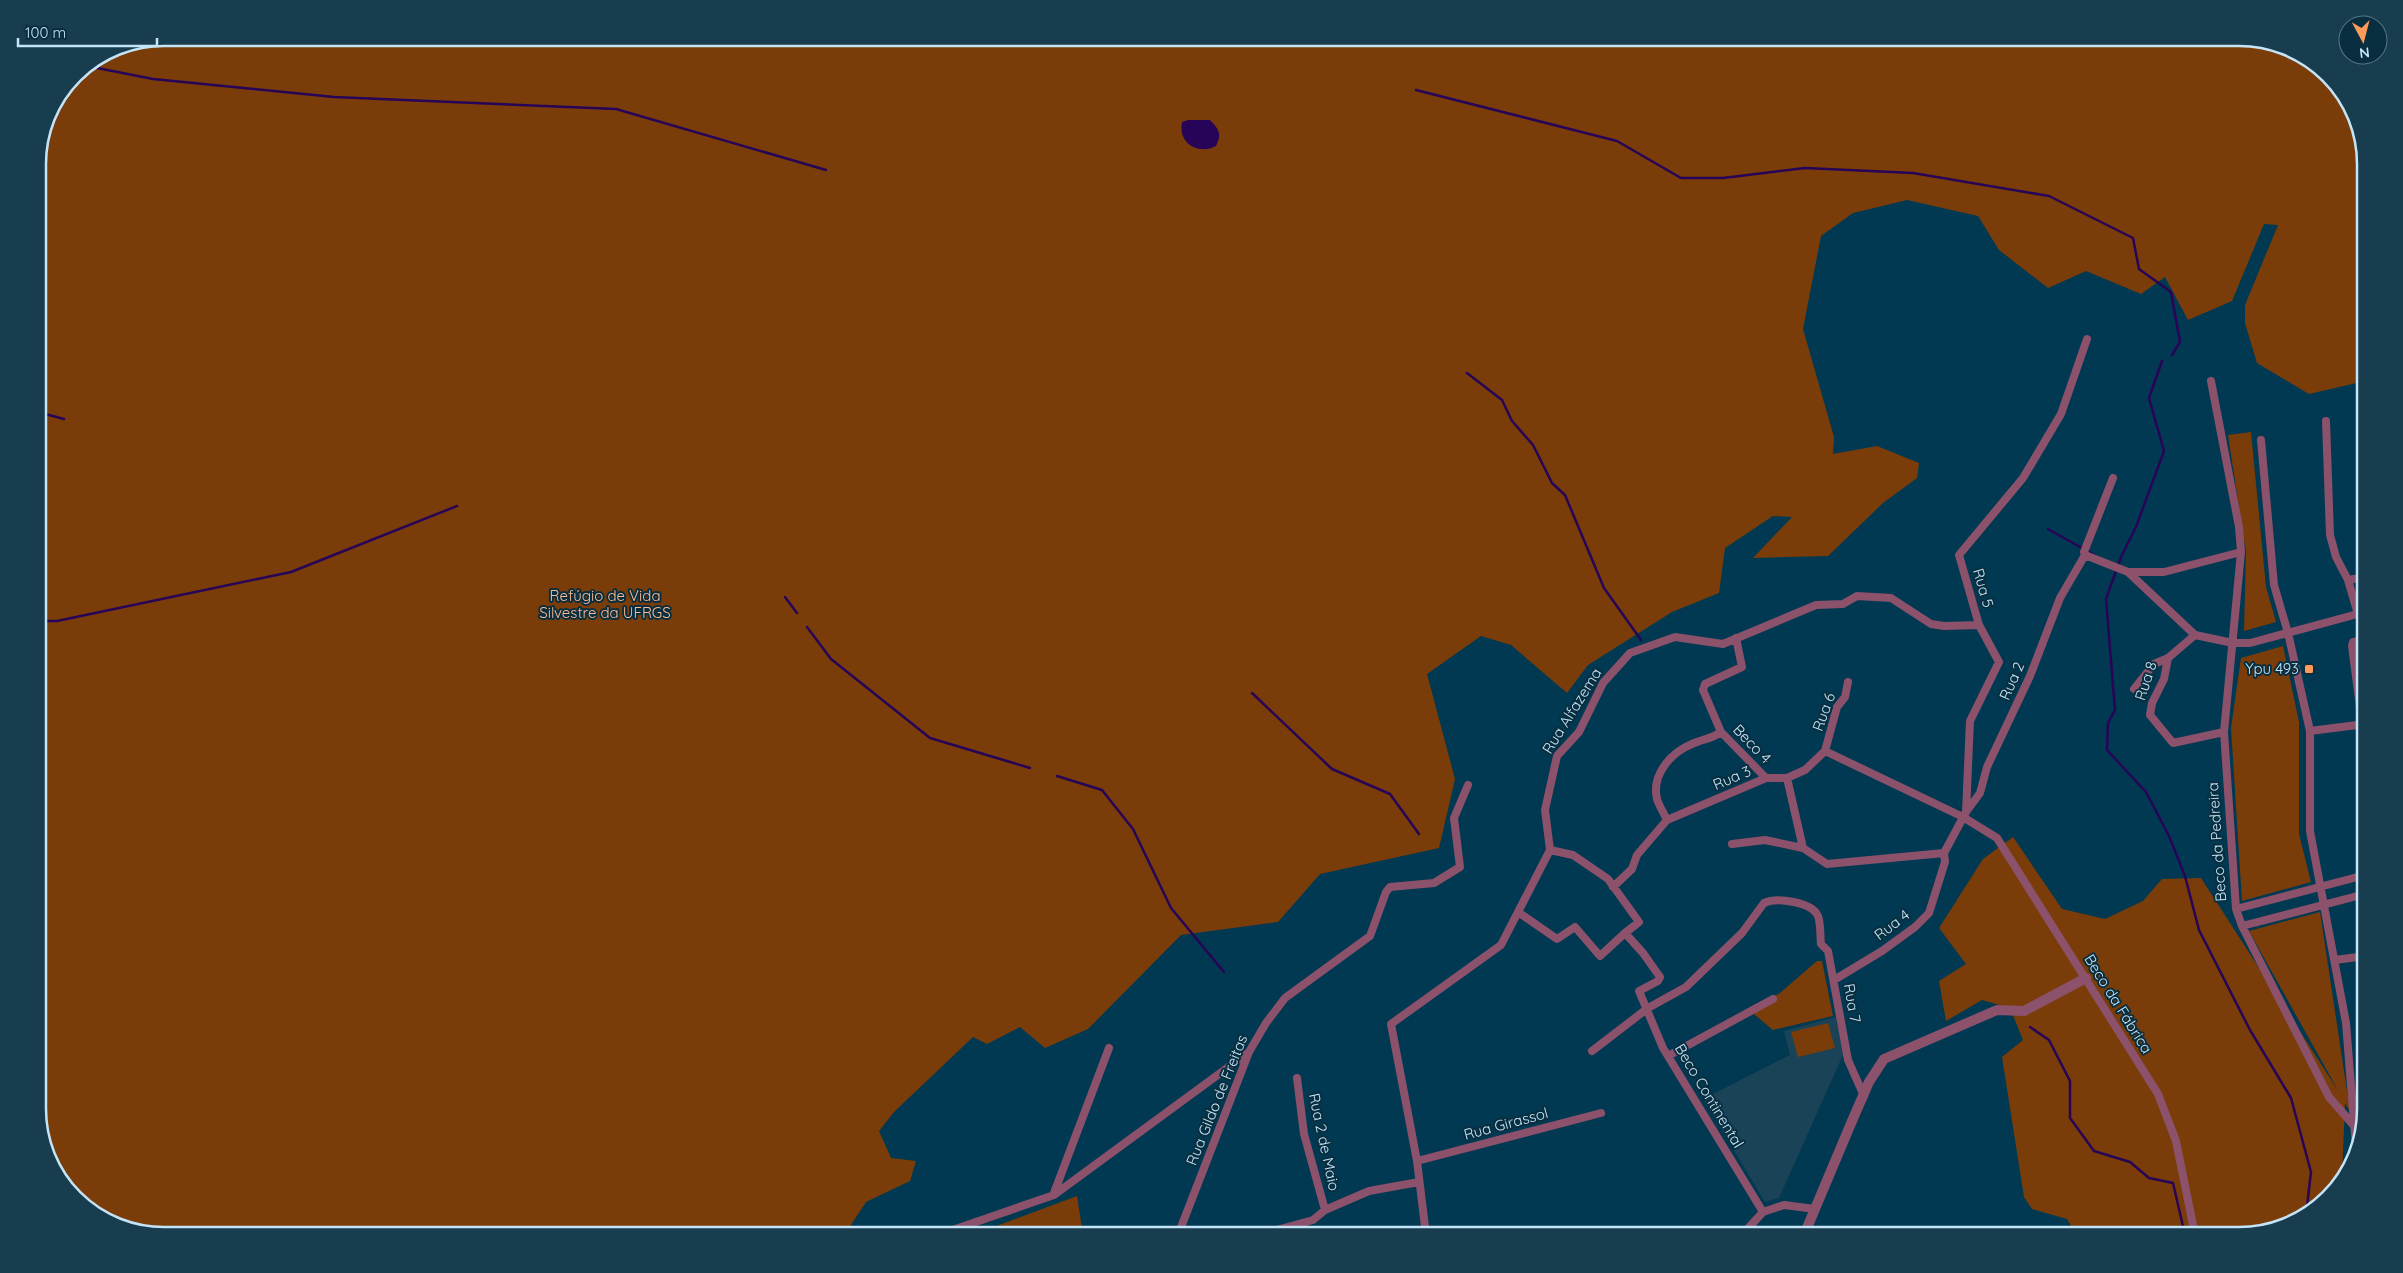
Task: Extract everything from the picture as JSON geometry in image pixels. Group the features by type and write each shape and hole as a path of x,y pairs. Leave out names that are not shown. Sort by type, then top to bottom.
{"street":[{"name":"Rua 5","path":"1964,814 1970,721 1999,662 1979,625 1959,555 2023,478 2033,462 2061,414 2087,339"},
{"name":"Beco da Pedreira","path":"2211,381 2242,552 2224,732 2236,909 2242,926 2329,1097 2355,1124"},
{"path":"2326,421 2330,535 2336,557 2356,600"},
{"path":"2261,440 2274,585 2288,633 2310,731 2310,831 2346,1023 2357,1110"},
{"name":"Rua 2","path":"1964,814 1980,792 1988,767 2030,676 2060,598 2085,554 2113,478"},
{"path":"2128,572 2164,572 2242,552"},
{"path":"2085,554 2128,572 2195,635 2250,643 2356,614"},
{"path":"2348,580 2356,579"},
{"name":"Rua Alfazema","path":"1550,850 1545,810 1557,756 1579,732 1603,683 1630,653 1674,637 1723,644 1816,605 1843,604 1857,596 1891,598 1931,624 1944,626 1979,625"},
{"path":"2134,689 2154,664 2168,658 2195,635"},
{"name":"Beco 4","path":"1736,638 1742,667 1705,684 1702,688 1720,732 1766,778"},
{"path":"2357,641 2352,646 2357,676"},
{"name":"Rua 8","path":"2168,658 2164,679 2152,704 2150,715 2173,743 2224,732"},
{"name":"Rua 6","path":"1825,751 1837,707 1845,697 1848,682"},
{"path":"2310,731 2357,726"},
{"path":"1667,820 1657,798 1657,783 1664,765 1671,756 1692,743 1714,738 1720,732"},
{"path":"1825,751 1964,814"},
{"name":"Rua 3","path":"1613,887 1632,869 1637,855 1667,820 1766,778 1787,778 1805,770 1825,751"},
{"path":"1787,778 1803,848"},
{"name":"Rua Gildo de Freitas","path":"1181,1227 1249,1052 1266,1023 1285,998 1370,936 1386,892 1390,887 1434,883 1460,867 1454,818 1468,785"},
{"name":"Rua 4","path":"1834,980 1882,951 1915,927 1929,913 1945,862 1944,853 1964,814"},
{"name":"Beco da Fábrica","path":"1964,814 1997,838 2158,1094 2176,1141 2192,1227"},
{"path":"1732,844 1765,840 1803,848 1827,864 1944,853"},
{"path":"1425,1227 1417,1162 1391,1024 1501,945 1518,912 1550,850 1573,854 1608,879 1639,922 1600,956 1575,928 1557,939 1518,912"},
{"path":"2236,909 2357,877"},
{"path":"2242,926 2357,896"},
{"name":"Rua 7","path":"1648,1008 1686,987 1742,933 1758,908 1770,900 1807,906 1815,910 1819,918 1821,944 1828,951 1848,1060 1864,1097"},
{"name":"Beco Continental","path":"1626,933 1660,977 1658,981 1639,991 1668,1056 1763,1212"},
{"path":"2335,960 2357,957"},
{"path":"1808,1227 1869,1082 1884,1060 1997,1010 2024,1011 2086,978"},
{"path":"1668,1056 1774,999"},
{"path":"1592,1051 1648,1008"},
{"path":"1054,1195 1109,1048"},
{"path":"963,1227 1054,1195 1249,1052"},
{"name":"Rua 2 de Maio","path":"1297,1078 1304,1134 1325,1210"},
{"name":"Rua Girassol","path":"1417,1162 1601,1113"},
{"path":"1287,1227 1313,1220 1325,1210 1369,1190 1419,1182"},
{"path":"1750,1227 1763,1212 1784,1205 1815,1209"}],"shaded area":[{"path":"1188,120 1210,120 1219,132 1216,146 1203,149 1191,146 1186,142 1183,136 1182,122"},
{"path":"1836,1017 1843,1055 1779,1198 1765,1202 1703,1099 1790,1055 1784,1031"}],"green space":[{"name":"Refúgio de Vida Silvestre da UFRGS","path":"164,46 2239,46 2269,50 2291,58 2317,76 2337,99 2345,112 2350,126 2356,157 2356,383 2309,394 2257,363 2245,323 2245,305 2278,225 2264,224 2232,301 2188,320 2165,277 2141,294 2086,271 2048,288 1999,250 1978,216 1907,200 1853,213 1821,236 1803,329 1834,437 1833,454 1877,446 1919,463 1917,478 1883,503 1828,556 1753,558 1792,517 1773,516 1725,548 1719,593 1672,612 1588,665 1567,693 1511,645 1481,636 1427,674 1455,779 1439,848 1320,874 1278,922 1181,935 1088,1029 1045,1048 1020,1027 987,1044 973,1037 894,1112 879,1131 891,1158 916,1161 910,1181 866,1202 850,1227 164,1227 134,1223 112,1215 86,1197 66,1174 58,1161 53,1147 47,1116 47,149 55,119 66,99 86,76 99,66 119,55 149,47"},
{"path":"2251,432 2266,587 2276,622 2244,631 2246,552 2228,435"},
{"path":"2283,646 2299,722 2299,834 2311,882 2242,901 2231,728 2241,658"},
{"path":"2013,837 2062,909 2105,919 2143,901 2162,879 2201,878 2339,1092 2249,931 2320,912 2350,1111 2345,1103 2342,1165 2327,1187 2298,1211 2284,1218 2254,1226 2072,1227 2067,1219 2032,1209 2024,1197 2002,1057 2023,1040 2010,1008 1982,1000 1946,1021 1939,981 1966,964 1939,928 1983,859"},
{"path":"1817,961 1822,961 1833,1016 1773,1030 1749,1010 1780,993"},
{"path":"1828,1023 1835,1048 1798,1057 1791,1032"},
{"path":"1077,1196 1082,1227 994,1227"}],"waterway":[{"path":"97,68 153,79 334,97 616,109 826,170"},
{"path":"1416,90 1617,141 1681,178 1723,178 1805,168 1913,173 2049,196 2133,238 2139,269 2171,292 2180,342 2172,355"},
{"path":"2162,361 2149,398 2164,451 2136,527 2121,557 2106,599 2115,710 2108,723 2107,750 2146,792 2169,836 2185,876 2199,930 2250,1030 2291,1098 2311,1172 2307,1205"},
{"path":"1467,373 1502,400 1512,421 1533,445 1552,483 1565,495 1604,588 1641,640"},
{"path":"47,414 64,419"},
{"path":"47,621 57,621 291,572 457,506"},
{"path":"2048,529 2096,556"},
{"path":"785,597 797,613"},
{"path":"807,627 831,659 930,738 1030,768"},
{"path":"1252,693 1332,769 1390,794 1419,834"},
{"path":"1057,776 1102,790 1133,829 1171,908 1224,972"},
{"path":"2030,1027 2049,1040 2070,1081 2070,1118 2094,1151 2130,1162 2149,1178 2173,1183 2183,1227"}],"place":[{"name":"Ypu 493","path":"2309,669"}]}
